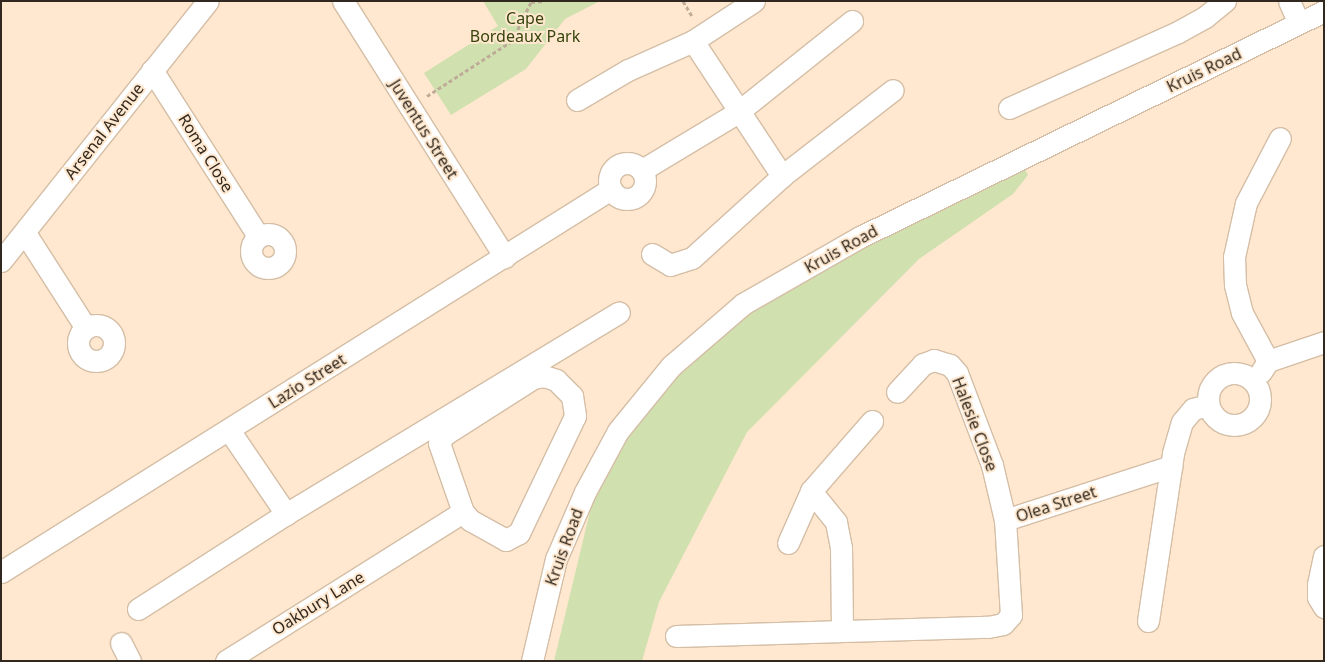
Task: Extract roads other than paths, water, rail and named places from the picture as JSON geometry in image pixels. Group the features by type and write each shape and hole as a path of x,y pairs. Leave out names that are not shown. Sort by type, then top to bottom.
{"street":[{"name":"Arsenal Avenue","path":"1,262 208,1"},
{"name":"Juventus Street","path":"343,1 505,257"},
{"path":"578,100 628,70 693,41 754,1"},
{"path":"1009,108 1178,32 1205,17 1225,1"},
{"path":"1288,1 1299,23"},
{"name":"Kruis Road","path":"532,661 556,559 585,492 618,431 672,366 743,304 860,237 1324,11"},
{"path":"738,112 852,21"},
{"path":"693,41 738,112 782,176"},
{"name":"Roma Close","path":"152,70 259,237"},
{"path":"652,254 670,265 684,262 782,176 893,90"},
{"name":"Lazio Street","path":"1,572 611,189 622,198 637,197 645,185 642,170 738,112"},
{"path":"1268,361 1242,313 1235,285 1234,257 1246,203 1280,138"},
{"path":"25,233 86,328"},
{"path":"138,609 286,514 619,312"},
{"path":"1253,382 1268,361 1324,342"},
{"name":"Halesie Close","path":"897,392 923,364 934,360 950,364 957,373 973,411 992,464 1005,520"},
{"path":"1224,375 1242,375 1253,382 1260,394 1260,404 1257,412 1244,424 1226,424 1212,413 1208,404 1211,387 1224,375"},
{"path":"544,376 556,380 575,402 575,416 520,533 506,540 470,520 462,512 439,449 441,439 533,378 544,376"},
{"path":"1148,621 1171,466 1177,439 1182,422 1193,409 1208,404"},
{"path":"788,543 811,492 872,420"},
{"path":"229,430 286,514"},
{"name":"Olea Street","path":"676,636 988,628 1003,624 1011,615 1005,520 1171,466"},
{"path":"811,492 836,522 841,547 842,631"},
{"name":"Oakbury Lane","path":"226,661 462,512"},
{"path":"1324,556 1318,584 1318,597 1324,607"}],"park label":[{"name":"Cape Bordeaux Park","path":"525,27"}]}
